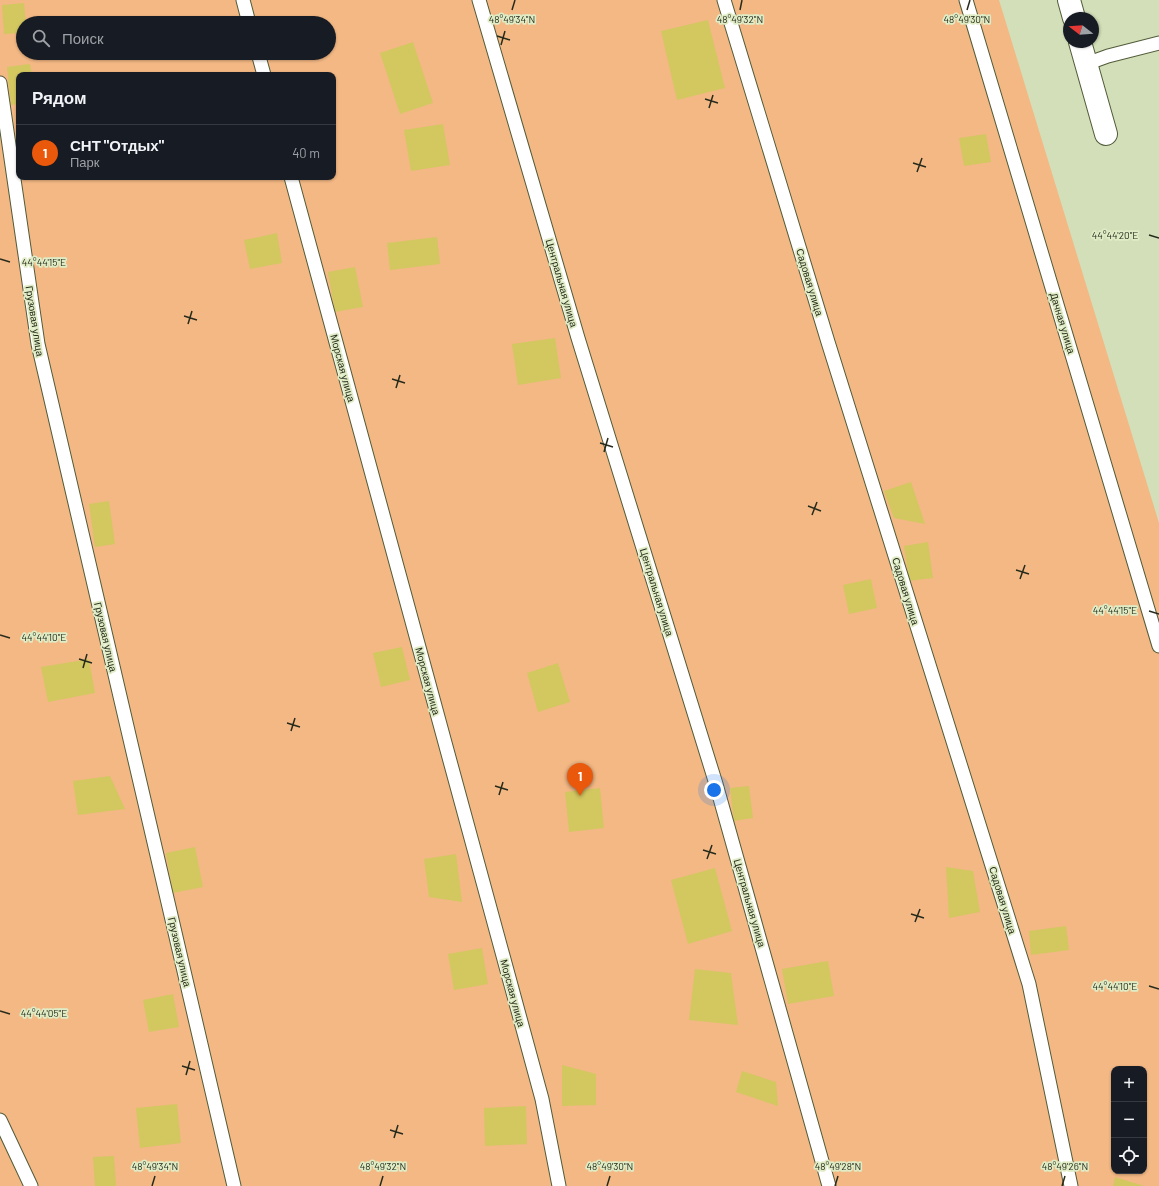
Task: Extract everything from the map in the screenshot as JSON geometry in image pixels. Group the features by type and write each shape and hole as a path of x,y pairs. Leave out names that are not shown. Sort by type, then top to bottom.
{"street":[{"path":"1069,0 1072,12"},
{"path":"1082,48 1106,134"}],"lane":[{"path":"243,0 247,16"},
{"name":"Центральная улица","path":"479,0 578,338 716,784 829,1186"},
{"name":"Садовая улица","path":"724,0 828,342 1029,984 1071,1186"},
{"name":"Дачная улица","path":"966,0 1159,646"},
{"path":"1086,64 1108,56 1159,43"},
{"path":"260,60 263,72"},
{"name":"Грузовая улица","path":"0,83 38,344 234,1186"},
{"name":"Морская улица","path":"292,180 542,1099 559,1186"},
{"path":"0,1120 31,1186"}],"shaded area":[{"path":"0,0 999,0 1159,523 1159,1186 0,1186"}],"building":[{"path":"24,3 25,16 16,16 16,33 4,34 2,5"},
{"path":"708,20 725,88 677,100 661,31"},
{"path":"413,42 433,103 400,114 380,53"},
{"path":"30,64 31,72 16,72 16,104 11,105 7,67"},
{"path":"443,124 450,165 411,171 404,130"},
{"path":"986,134 991,162 964,166 959,138"},
{"path":"277,233 282,263 250,269 244,240"},
{"path":"437,237 440,264 390,270 387,243"},
{"path":"355,267 363,307 335,312 328,272"},
{"path":"555,338 561,378 518,385 512,344"},
{"path":"911,482 925,524 894,518 884,491"},
{"path":"109,501 115,544 95,547 89,504"},
{"path":"928,542 933,578 909,581 904,546"},
{"path":"871,579 877,608 849,614 843,585"},
{"path":"402,647 410,680 381,687 373,653"},
{"path":"89,659 95,693 48,702 41,667"},
{"path":"558,663 570,702 538,712 527,673"},
{"path":"110,776 125,809 78,815 73,781"},
{"path":"749,786 753,818 734,821 730,788"},
{"path":"600,788 604,828 569,832 565,792"},
{"path":"195,847 203,887 173,893 166,853"},
{"path":"456,854 462,902 429,897 424,859"},
{"path":"946,867 973,871 980,912 949,918"},
{"path":"715,868 732,931 688,944 671,880"},
{"path":"1066,926 1069,950 1031,955 1029,931"},
{"path":"482,948 488,984 454,990 448,954"},
{"path":"828,961 834,996 788,1004 782,969"},
{"path":"695,969 731,973 738,1025 689,1020"},
{"path":"173,994 179,1027 149,1032 143,1000"},
{"path":"562,1065 596,1074 596,1105 562,1106"},
{"path":"742,1071 776,1082 778,1106 736,1092"},
{"path":"177,1104 181,1143 140,1148 136,1108"},
{"path":"526,1106 527,1144 485,1146 484,1108"},
{"path":"114,1156 116,1186 95,1186 93,1157"},
{"path":"1115,1177 1144,1186 1113,1186"}],"place":[{"name":"СНТ \"Отдых\"","path":"580,796"}]}
